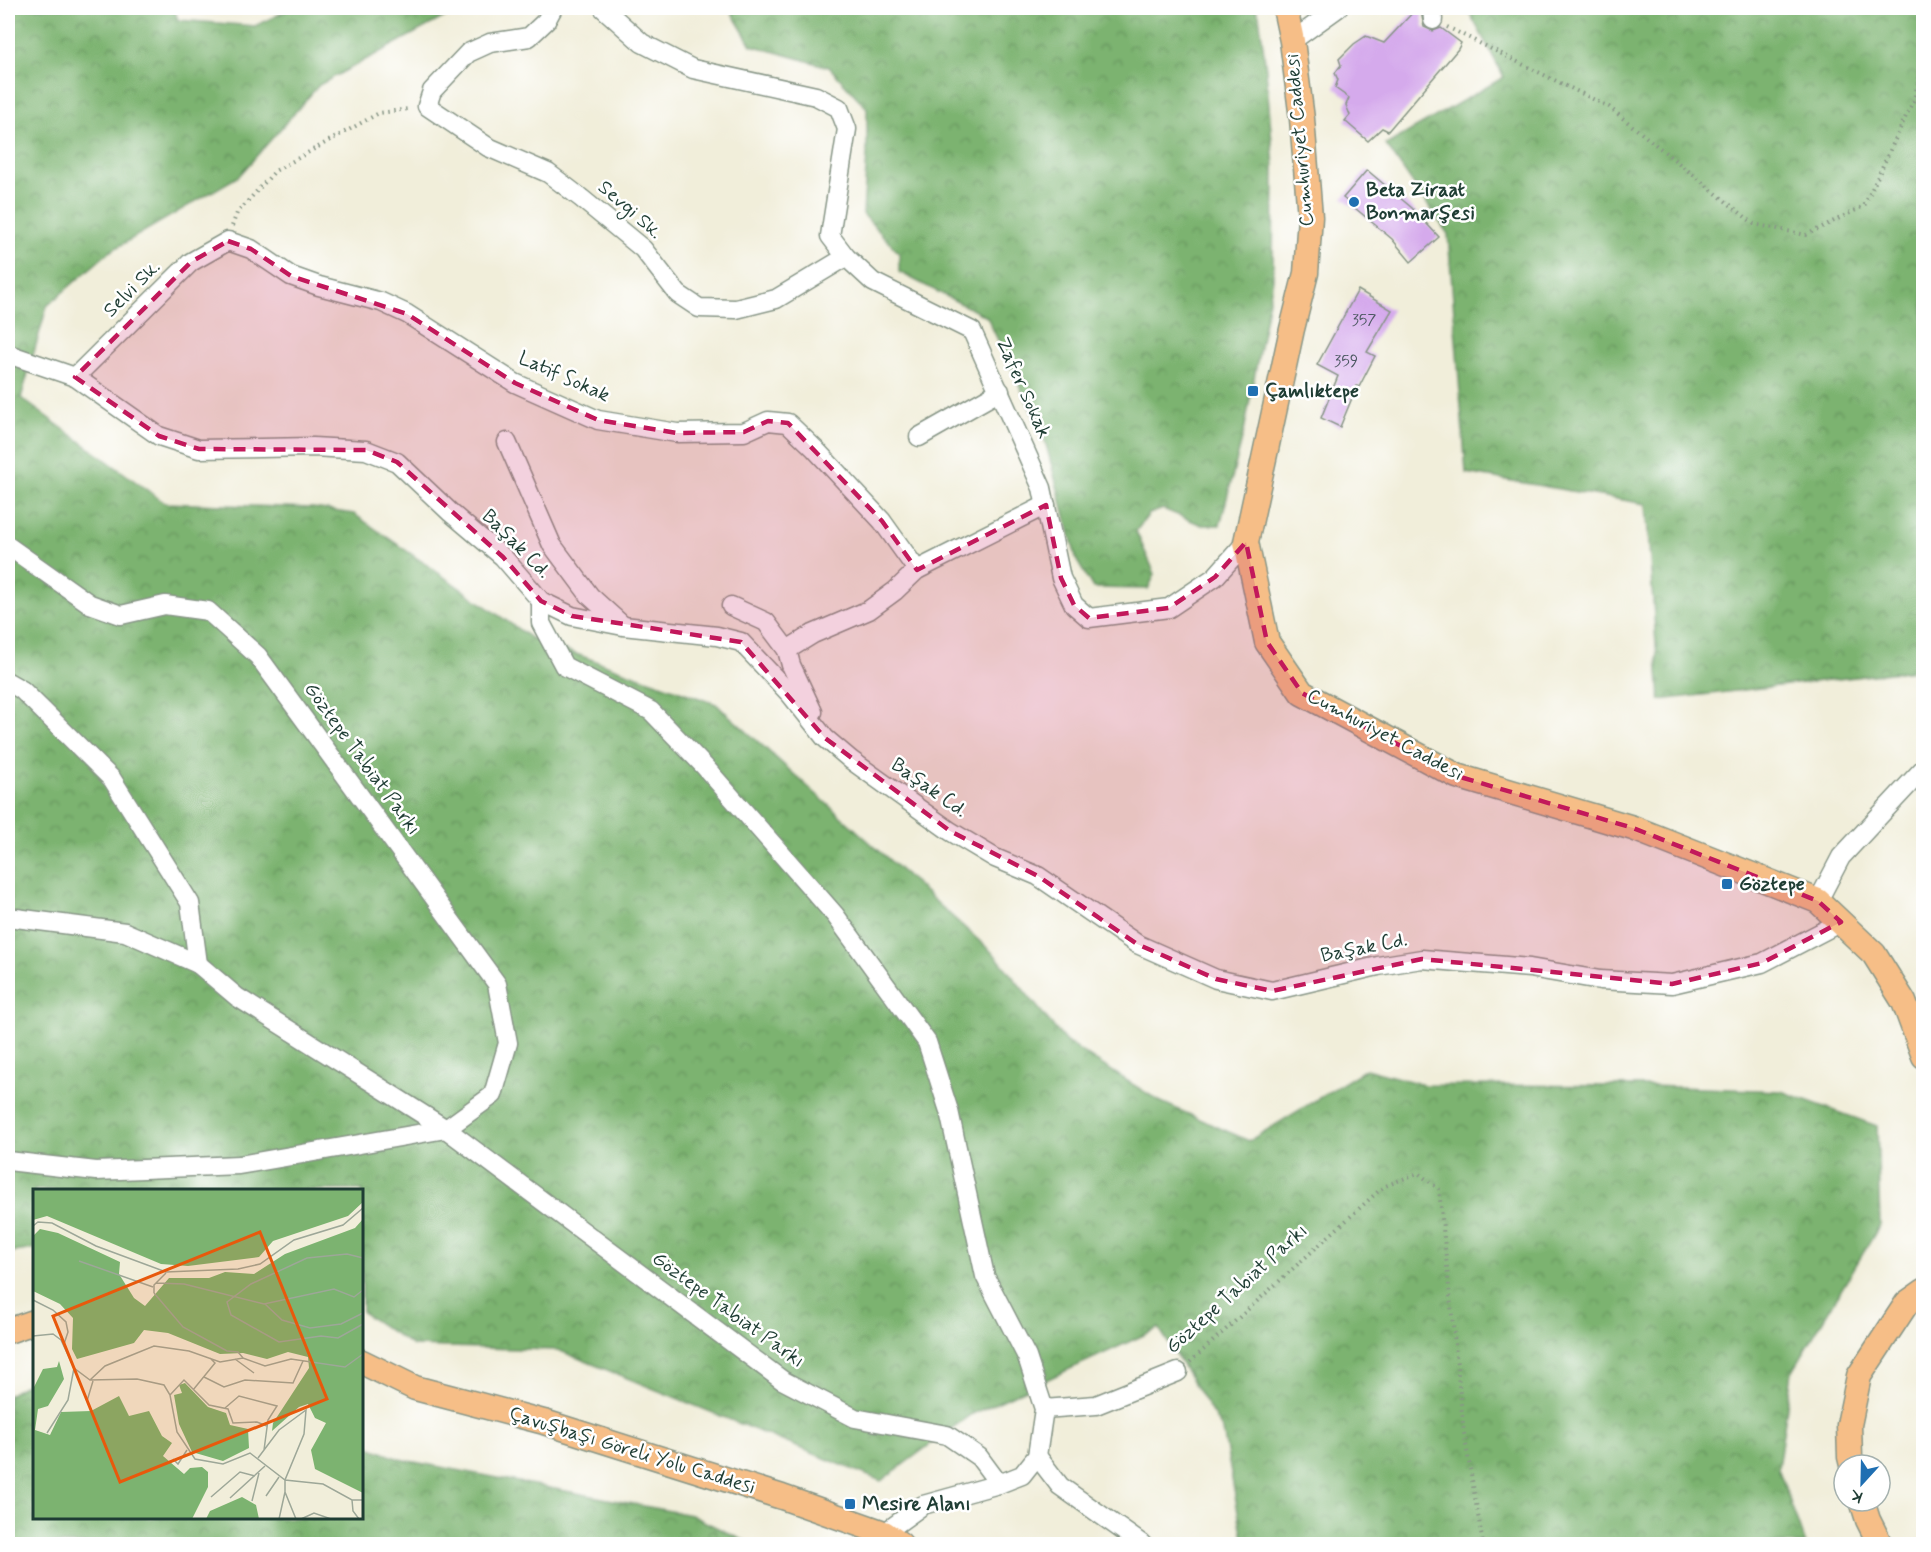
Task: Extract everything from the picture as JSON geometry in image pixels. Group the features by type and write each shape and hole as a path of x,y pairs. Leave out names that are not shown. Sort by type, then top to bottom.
{"main road":[{"name":"Cumhuriyet Caddesi","path":"1285,8 1292,40 1302,118 1310,217 1306,273 1246,542 1267,642 1302,693 1457,776 1633,828 1818,901 1874,954 1904,1002 1923,1056"},
{"path":"1850,1453 1849,1425 1859,1376 1906,1303 1923,1292"},
{"path":"8,1331 33,1322"},
{"name":"Çavuşbaşı Göreli Yolu Caddesi","path":"363,1362 415,1388 544,1422 782,1497 892,1539"},
{"path":"1866,1513 1880,1545"}],"street":[{"path":"429,98 468,53 490,43 529,37 546,21 553,8"},
{"name":"Zafer Sokak","path":"603,8 642,44 693,69 816,96 839,108 847,129 830,236 846,257 873,282 972,331 1042,488 1061,578 1074,605 1089,618 1169,608 1215,577 1246,542"},
{"path":"1292,40 1338,8"},
{"name":"Sevgi Sk.","path":"429,98 488,147 548,173 573,191 643,249 678,294 699,308 736,309 776,299 846,257"},
{"name":"Selvi Sk.","path":"75,377 190,262 228,241"},
{"name":"Latif Sokak","path":"228,241 251,249 291,276 319,286 381,302 407,314 515,382 598,420 677,434 744,432 768,420 788,423 815,448 882,521 917,570"},
{"name":"Başak Cd.","path":"8,354 75,377 159,436 199,449 313,447 366,450 397,462 451,513 503,557 542,600 573,616 623,626 717,636 741,642 790,694 825,738 851,760 950,831 995,858 1038,876 1137,945 1216,979 1272,991 1378,966 1422,960 1530,968 1600,980 1672,984 1762,963 1841,922"},
{"path":"919,437 1000,391"},
{"path":"507,442 552,545 590,596 623,626"},
{"path":"787,650 813,633 869,610 895,591 917,570 1046,505"},
{"name":"Göztepe Tabiat Parkı","path":"8,546 90,604 120,615 165,605 208,611 258,656 497,984 508,1043 493,1095 446,1129 239,1165 96,1171 8,1161"},
{"path":"542,600 540,623 564,666 651,711 705,767 835,915 927,1042 949,1111 985,1276 1026,1357 1044,1409 1036,1455 1022,1475 999,1484 923,1505 892,1539"},
{"path":"731,606 765,622 787,650 791,665 825,738"},
{"path":"8,682 22,690 112,779 190,903 198,963"},
{"path":"1818,901 1841,856 1923,768"},
{"name":"Göztepe Tabiat Parkı","path":"8,917 125,932 198,963 237,997 446,1129 782,1380 855,1418 948,1435 979,1457 999,1484"},
{"name":"Göztepe Tabiat Parkı","path":"1044,1409 1096,1405 1179,1372"},
{"path":"1036,1455 1060,1486 1142,1545"}],"path":[{"path":"1433,14 1609,107 1754,224 1806,235 1864,206 1914,99 1923,57"},
{"path":"228,241 237,213 275,171 379,113 429,98"},
{"name":"Göztepe Tabiat Parkı","path":"1179,1372 1383,1187 1418,1173 1439,1189 1464,1433 1482,1545"}],"highlighted area":[{"path":"228,241 251,249 291,276 407,314 515,383 598,420 677,433 744,432 768,421 788,423 882,521 917,570 1046,505 1061,578 1074,605 1089,618 1169,608 1215,577 1246,542 1267,642 1302,693 1457,776 1633,828 1818,901 1841,922 1762,963 1672,984 1422,959 1272,991 1216,979 1137,944 1038,876 950,831 825,738 741,642 572,616 541,601 503,557 397,462 366,450 199,449 159,436 75,377 191,262"}],"green space":[{"path":"8,8 174,8 178,20 255,26 292,8 461,8 319,85 239,176 109,252 47,306 21,398 165,503 313,508 354,514 531,638 716,704 995,955 1066,1042 1159,1101 1249,1141 1366,1069 1425,1085 1651,1086 1781,1091 1877,1126 1880,1225 1792,1372 1778,1468 1805,1544 1244,1544 1223,1430 1159,1328 970,1415 881,1481 558,1350 413,1346 363,1313 363,1189 33,1189 33,1249 8,1253"},
{"path":"732,8 1255,8 1259,15 1266,69 1274,167 1273,279 1244,431 1220,525 1202,525 1163,509 1149,514 1136,531 1155,574 1148,589 1093,588 1077,561 1044,437 987,317 899,272 899,253 863,214 867,108 829,67 751,45 732,13"},
{"path":"1467,8 1923,8 1923,669 1660,700 1646,504 1466,473 1448,234 1386,145 1504,77"},
{"path":"33,1381 33,1519 363,1519 363,1444 399,1459 691,1515 751,1544 8,1544 8,1395"}],"building":[{"path":"1417,8 1421,11 1424,27 1433,31 1441,28 1461,43 1388,131 1382,128 1368,141 1345,121 1350,115 1346,105 1349,98 1335,88 1338,80 1335,73 1341,65 1339,59 1366,36 1384,43"},
{"path":"1367,170 1412,208 1439,237 1411,262 1392,239 1343,198"},
{"path":"1358,290 1392,310 1367,352 1375,356 1359,387 1357,386 1340,427 1321,418 1338,376 1317,365"}],"place":[{"name":"Beta Ziraat Bonmarşesi","path":"1354,202"},
{"name":"Çamlıktepe","path":"1253,391"},
{"name":"Göztepe","path":"1727,884"},
{"name":"Mesire Alanı","path":"850,1504"}]}
